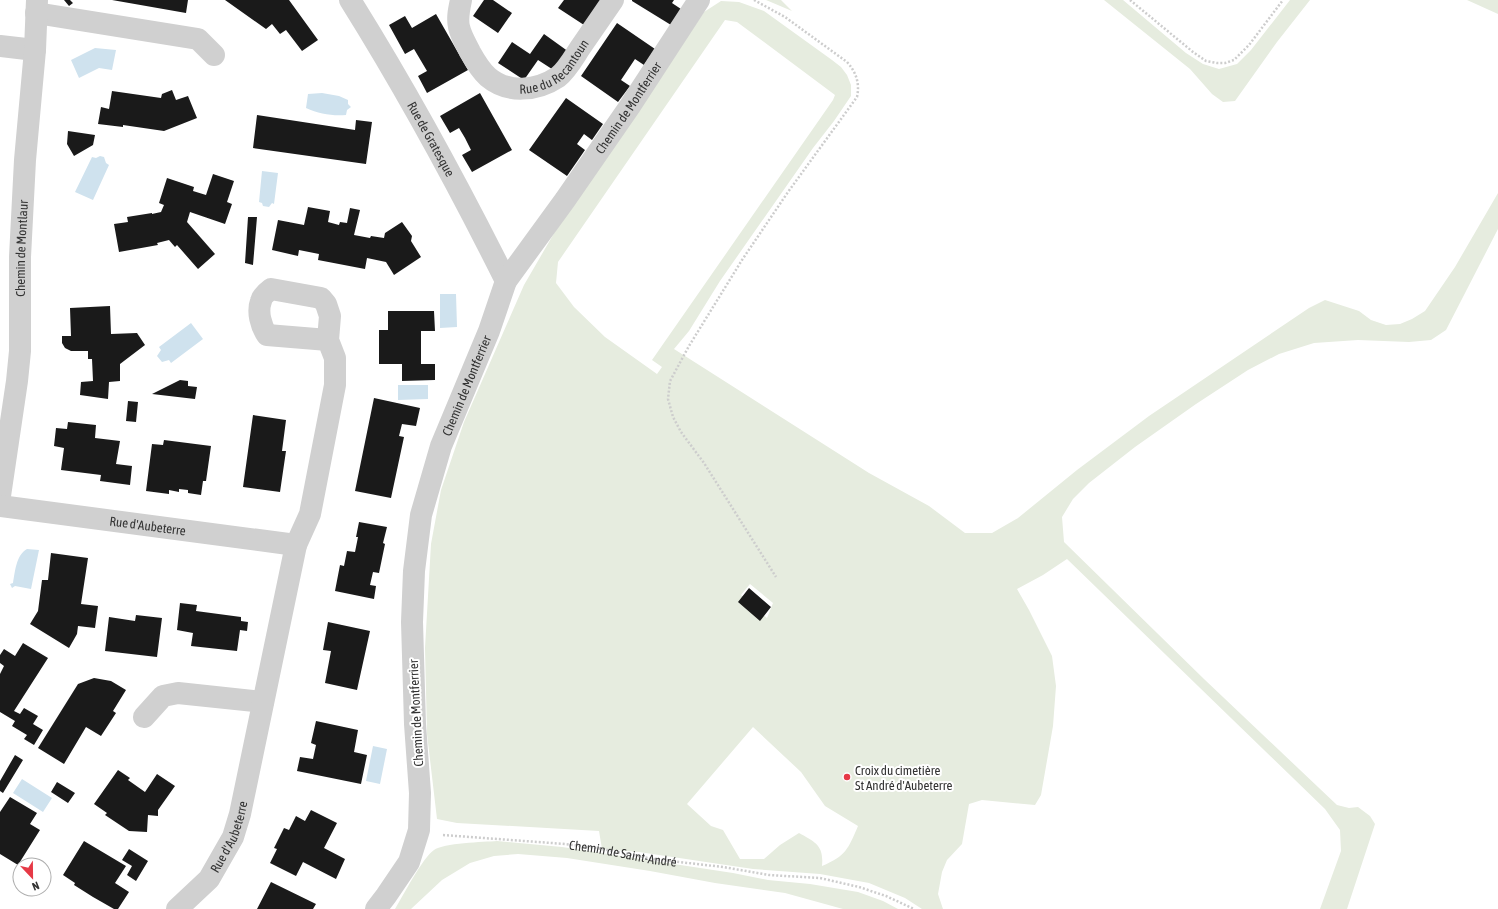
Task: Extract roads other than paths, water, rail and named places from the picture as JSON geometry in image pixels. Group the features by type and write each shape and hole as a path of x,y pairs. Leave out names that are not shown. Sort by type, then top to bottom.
{"street":[{"name":"Rue de Gratesque","path":"350,0 386,57 456,184 506,281"},
{"name":"Rue du Recantoun","path":"461,0 458,14 459,27 464,40 479,67 488,77 513,89 532,88 547,83 560,76 570,64 613,0"},
{"name":"Chemin de Montferrier","path":"376,909 409,862 419,830 420,793 415,724 412,622 414,571 421,515 440,446 489,331 506,281 630,106 699,0"},
{"name":"Chemin de Montlaur","path":"0,496 20,351 20,256 25,160 35,50 37,7"},
{"path":"37,7 198,39 214,55"},
{"path":"0,46 35,50"},
{"name":"Rue d'Aubeterre","path":"177,909 209,879 233,837 240,814 296,545 310,514 335,385 335,358 328,340"},
{"name":"Rue d'Aubeterre","path":"0,506 296,545"},
{"path":"144,716 163,696 178,693 263,702"}],"water":[{"path":"95,48 116,50 112,70 99,68 79,78 71,60"},
{"path":"322,93 339,96 348,100 348,104 351,107 347,110 346,115 326,114 306,108 308,94"},
{"path":"100,156 104,157 106,163 109,165 93,200 75,192 92,157 96,158"},
{"path":"262,171 278,173 274,204 272,203 269,207 263,206 262,203 259,202"},
{"path":"440,294 456,294 457,327 440,328"},
{"path":"191,323 203,339 171,363 169,360 162,362 157,356 161,350 159,347"},
{"path":"398,385 428,385 428,399 398,400"},
{"path":"27,549 39,550 31,589 15,586 12,588 10,584 13,583 18,559"},
{"path":"373,746 387,749 380,784 366,781"},
{"path":"22,779 52,798 43,812 13,793"}],"place":[{"name":"Croix du cimetière St André d'Aubeterre","path":"847,777"}]}
